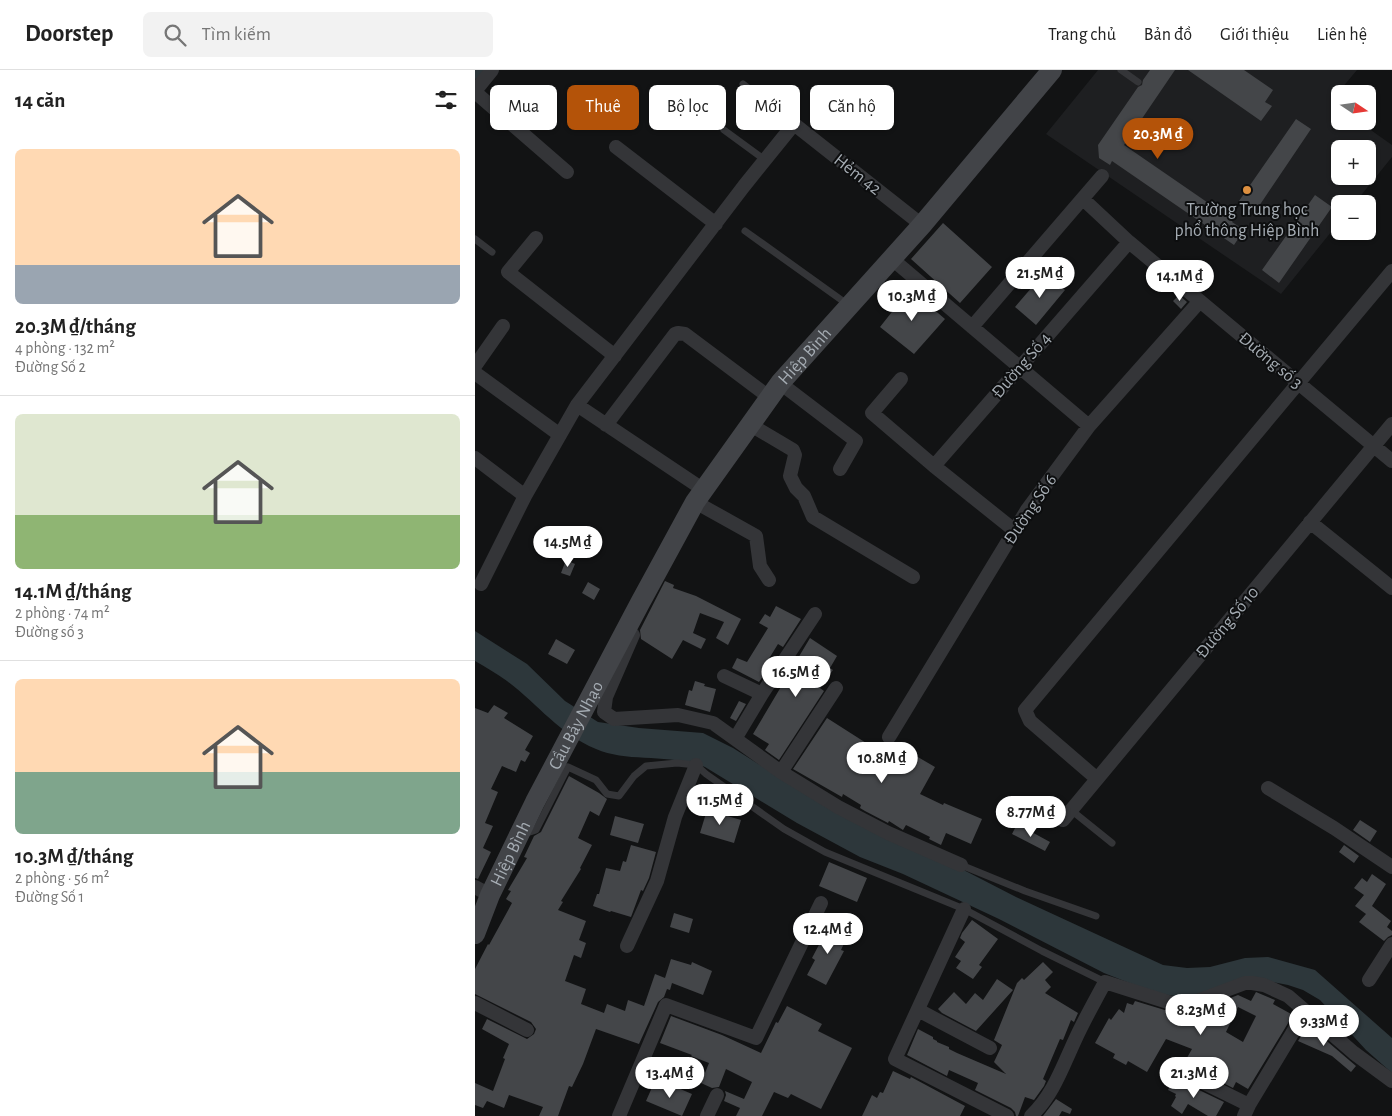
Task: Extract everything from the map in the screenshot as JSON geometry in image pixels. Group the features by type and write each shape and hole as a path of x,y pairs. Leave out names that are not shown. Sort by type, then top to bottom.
{"main road":[{"name":"Hiệp Bình","path":"616,647 699,496 774,390 922,225 1052,70"},
{"name":"Cầu Bảy Nhạo","path":"535,802 616,647"},
{"name":"Hiệp Bình","path":"475,934 482,891 519,836 535,802"}],"street":[{"path":"492,70 475,91 567,172"},
{"name":"Hẻm 42","path":"800,128 922,225"},
{"path":"481,584 525,496 577,405 790,130"},
{"path":"616,147 716,224"},
{"path":"972,327 1102,176"},
{"name":"Đường số 3","path":"1083,199 1129,242 1392,461"},
{"path":"536,238 508,272 615,356"},
{"name":"Đường Số 4","path":"934,466 1129,242"},
{"path":"892,259 1089,426"},
{"path":"1096,778 1030,721 1025,710 1299,384 1392,270"},
{"name":"Đường Số 6","path":"889,737 1013,530 1089,426 1200,301"},
{"path":"475,366 503,326"},
{"path":"606,424 675,334 678,333 688,336 856,441 840,469"},
{"path":"475,373 560,436"},
{"path":"901,379 872,413 1013,530"},
{"path":"577,405 606,424 699,496 756,536 760,566 769,580"},
{"path":"749,424 793,450 795,454 791,476 796,488 804,496 813,517 913,577"},
{"name":"Đường Số 10","path":"1067,815 1392,424"},
{"path":"475,458 525,496"},
{"path":"1311,522 1392,588"},
{"path":"639,603 641,619 612,681 606,697 604,712 614,719 678,715 713,723 781,772 838,807 888,833 961,865"},
{"path":"735,739 762,694 815,614"},
{"path":"724,676 762,694"},
{"path":"781,772 836,688"},
{"path":"627,946 657,880 675,817 696,765"},
{"path":"1268,788 1334,828 1392,867"},
{"path":"619,1116 666,1005 756,1038 821,903"},
{"path":"964,909 895,1059 1007,1116"},
{"path":"1369,980 1392,944"},
{"path":"1031,1116 1043,1104 1056,1084 1075,1040 1105,982 1171,1003 1182,1004 1197,1001 1252,982 1264,985 1288,996 1354,1053 1392,1081"},
{"path":"475,1003 527,1030"},
{"path":"918,1010 991,1048"},
{"path":"1174,1068 1246,1110 1305,1012"},
{"path":"707,1116 717,1095"}],"lane":[{"path":"1121,70 1138,82"},
{"path":"724,130 765,160"},
{"path":"745,231 850,306"},
{"path":"475,239 492,252"},
{"path":"519,836 536,830 568,767 596,780 607,794 619,796 634,776 646,766 677,763 696,765 741,800 805,842 964,909 1105,982"},
{"path":"1067,815 1112,843"},
{"path":"961,865 1025,891 1096,916"}],"shaded area":[{"name":"Trường Trung học phổ thông Hiệp Bình","path":"1098,70 1357,70 1344,85 1331,85 1331,130 1371,130 1392,145 1392,157 1376,177 1376,140 1331,140 1331,185 1369,185 1361,195 1331,195 1331,232 1281,294 1046,134"},
{"path":"475,631 527,664 565,701 598,722 639,728 703,733 733,748 760,765 1016,897 1163,965 1187,968 1210,967 1245,958 1268,957 1315,970 1392,1038 1392,1073 1366,1050 1320,1000 1303,990 1268,981 1181,997 1161,994 1137,986 1104,973 999,919 903,874 860,857 797,823 705,767 677,760 621,756 596,749 560,727 507,681 475,661"}],"building":[{"path":"1150,70 1175,70 1124,145 1233,220 1232,222 1244,230 1234,245 1112,161 1110,165 1099,158 1098,145 1138,87 1142,85"},
{"path":"1188,70 1244,70 1273,90 1265,102 1272,106 1261,121"},
{"path":"1296,119 1311,129 1255,212 1239,201"},
{"path":"1315,195 1331,206 1279,283 1262,270"},
{"path":"943,223 992,267 960,303 911,259"},
{"path":"1045,272 1065,290 1036,325 1015,307"},
{"path":"910,289 945,319 914,354 880,327"},
{"path":"1179,295 1187,302 1181,309 1173,301"},
{"path":"566,560 575,564 570,576 561,573"},
{"path":"665,581 674,585 673,588 696,596 741,619 728,645 716,638 724,622 700,613 693,633 706,639 701,649 683,640 672,659 641,639 640,630"},
{"path":"588,582 600,589 594,600 582,593"},
{"path":"776,606 801,619 783,647 778,644 762,670 766,672 759,682 732,668 737,658 747,662 768,628 759,623 765,614 770,617"},
{"path":"810,638 837,656 830,668 833,670 820,688 824,691 779,760 765,750 769,744 753,734"},
{"path":"556,639 575,650 567,664 548,654"},
{"path":"695,681 716,689 710,712 685,705 689,690 692,691"},
{"path":"739,701 746,704 736,721 730,718"},
{"path":"494,705 508,713 504,718 533,736 525,750 530,753 525,762 521,760 516,772 502,766 491,789 498,792 485,823 493,826 483,848 491,852 478,879 475,878 475,708 488,713"},
{"path":"827,718 874,748 876,744 905,763 911,753 935,767 920,794 943,805 944,803 982,819 971,844 946,833 941,845 906,825 903,830 889,821 888,823 860,808 861,805 843,794 842,797 793,769"},
{"path":"569,776 607,799 599,816 590,811 578,838 592,845 581,869 561,901 563,902 558,910 586,921 579,940 586,943 581,958 574,955 565,981 586,989 581,1004 604,1013 607,1004 625,1011 628,1000 644,1006 655,974 665,978 671,959 691,965 692,962 712,971 703,995 672,983 670,990 667,989 664,997 658,1002 639,1044 596,1029 583,1064 572,1087 569,1086 558,1116 539,1116 543,1107 509,1095 504,1108 487,1101 483,1108 475,1105 475,1083 493,1091 509,1044 482,1029 487,1019 527,1039 534,1034 536,1029 531,1022 475,994 475,969 512,903 506,899 511,891 508,890 527,858 524,857 534,836 541,832"},
{"path":"707,810 741,820 734,843 700,833"},
{"path":"615,816 644,824 638,843 610,835"},
{"path":"1360,820 1377,831 1370,842 1353,830"},
{"path":"1017,824 1050,842 1045,851 1012,834"},
{"path":"631,845 656,852 649,878 643,891 641,890 631,917 593,906 597,894 599,894 606,868 620,871 623,861 626,862"},
{"path":"1344,845 1359,856 1354,863 1339,852"},
{"path":"829,862 867,878 857,902 819,886"},
{"path":"1372,874 1386,884 1372,906 1391,921 1387,927 1392,931 1392,935 1384,941 1359,922 1366,914 1355,906 1364,895 1354,888 1362,878 1367,882"},
{"path":"674,913 693,919 689,933 670,927"},
{"path":"972,920 998,939 979,965 982,967 973,979 956,968 961,961 955,957 965,942 960,938 962,933"},
{"path":"832,924 849,933 841,950 844,951 826,985 807,975 815,960 812,958 822,939 825,941"},
{"path":"1043,962 1053,972 1045,980 1051,987 1045,993 1078,1013 1074,1022 1071,1020 1063,1040 1060,1039 1043,1079 1046,1081 1044,1086 1034,1100 1025,1097 1018,1116 1016,1116 1011,1108 975,1090 978,1083 949,1070 947,1076 907,1055 918,1029 933,1037 937,1042 949,1047 949,1049 1006,1074 994,1062 1002,1045 994,1040 1017,983 1022,978 1024,980"},
{"path":"997,979 1013,990 976,1031 938,1009 954,992 966,1004 975,993 983,1000"},
{"path":"1256,992 1275,1000 1273,1004 1293,1015 1248,1089 1236,1082 1233,1088 1184,1063 1192,1049 1166,1039 1147,1072 1128,1061 1126,1065 1113,1058 1115,1054 1095,1043 1109,1018 1111,1020 1119,1009 1124,1013 1127,1003 1133,1005 1135,1001 1168,1011 1190,1015 1192,1011 1238,995 1251,1001","holes":["1238,1007 1256,1016 1243,1042 1226,1032"]},
{"path":"787,1006 822,1024 818,1031 852,1048 821,1109 791,1094 788,1098 774,1092 762,1116 736,1116 740,1108 724,1101 725,1091 744,1099 752,1082 726,1069 719,1087 712,1088 701,1083 709,1063 660,1043 671,1016 722,1035 761,1053 776,1022 778,1023"},
{"path":"1308,1025 1356,1066 1351,1072 1332,1056 1298,1041"},
{"path":"893,1071 910,1079 911,1077 965,1106 960,1116 862,1116 872,1095 877,1098 880,1092 883,1093"},
{"path":"1174,1078 1224,1102 1216,1116 1208,1116 1188,1104 1182,1114 1171,1106 1176,1094 1168,1090"},
{"path":"654,1083 669,1089 671,1085 692,1094 682,1116 646,1101"},
{"path":"1056,1099 1072,1109 1070,1114 1062,1111 1059,1116 1043,1116"}],"place":[{"name":"Trường Trung học phổ thông Hiệp Bình","path":"1247,190"}]}
